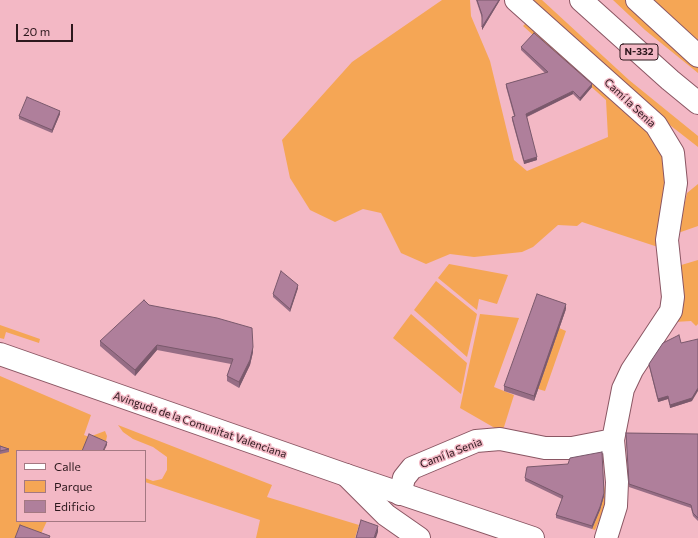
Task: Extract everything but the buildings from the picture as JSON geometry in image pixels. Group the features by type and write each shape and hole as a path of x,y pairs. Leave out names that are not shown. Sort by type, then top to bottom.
{"main road":[{"name":"Camí la Senia","path":"516,0 656,125 673,153 676,183 667,240 673,297 671,310 632,370 623,389 613,440 617,482 616,506 606,538"},
{"name":"N-332","path":"581,0 670,80 698,103"},
{"path":"637,0 698,56"},
{"path":"670,80 698,114"},
{"name":"Avinguda de la Comunitat Valenciana","path":"0,354 400,494 533,538"},
{"name":"Camí la Senia","path":"400,494 404,478 412,468 476,441 500,438 545,448 572,448 613,440"},
{"path":"346,475 386,515 419,538"}],"green space":[{"path":"442,0 470,0 471,16 490,61 514,160 527,171 608,137 606,100 523,26 526,23 662,146 667,157 661,248 582,222 577,226 558,225 533,247 522,252 474,257 450,254 426,264 401,253 381,213 363,209 335,222 310,210 290,178 282,140 352,62"},
{"path":"526,0 542,0 629,80 698,136 698,147 630,94"},
{"path":"613,0 625,0 648,23 698,65 698,73 645,30"},
{"path":"649,0 698,0 698,45"},
{"path":"698,184 698,226 678,233 687,193"},
{"path":"698,260 698,324 696,326 691,321 674,322 684,294 678,266"},
{"path":"449,264 508,275 497,304 479,299 477,310 438,278"},
{"path":"436,281 477,314 467,357 414,310"},
{"path":"411,314 467,363 461,394 393,338"},
{"path":"480,314 519,318 494,387 514,395 504,427 500,431 460,408"},
{"path":"0,325 40,339 39,343 6,332 4,339 0,338"},
{"path":"559,328 566,331 545,391 538,389"},
{"path":"0,376 91,415 84,435 89,437 105,431 107,436 104,450 16,450 16,522 47,522 39,538 0,538"},
{"path":"118,425 272,485 267,497 359,525 355,538 256,538 260,520 146,482 146,478 153,481 162,479 167,470 167,457 153,447 133,439 123,432"},
{"path":"606,480 607,497 595,530 592,529 600,510"}]}
